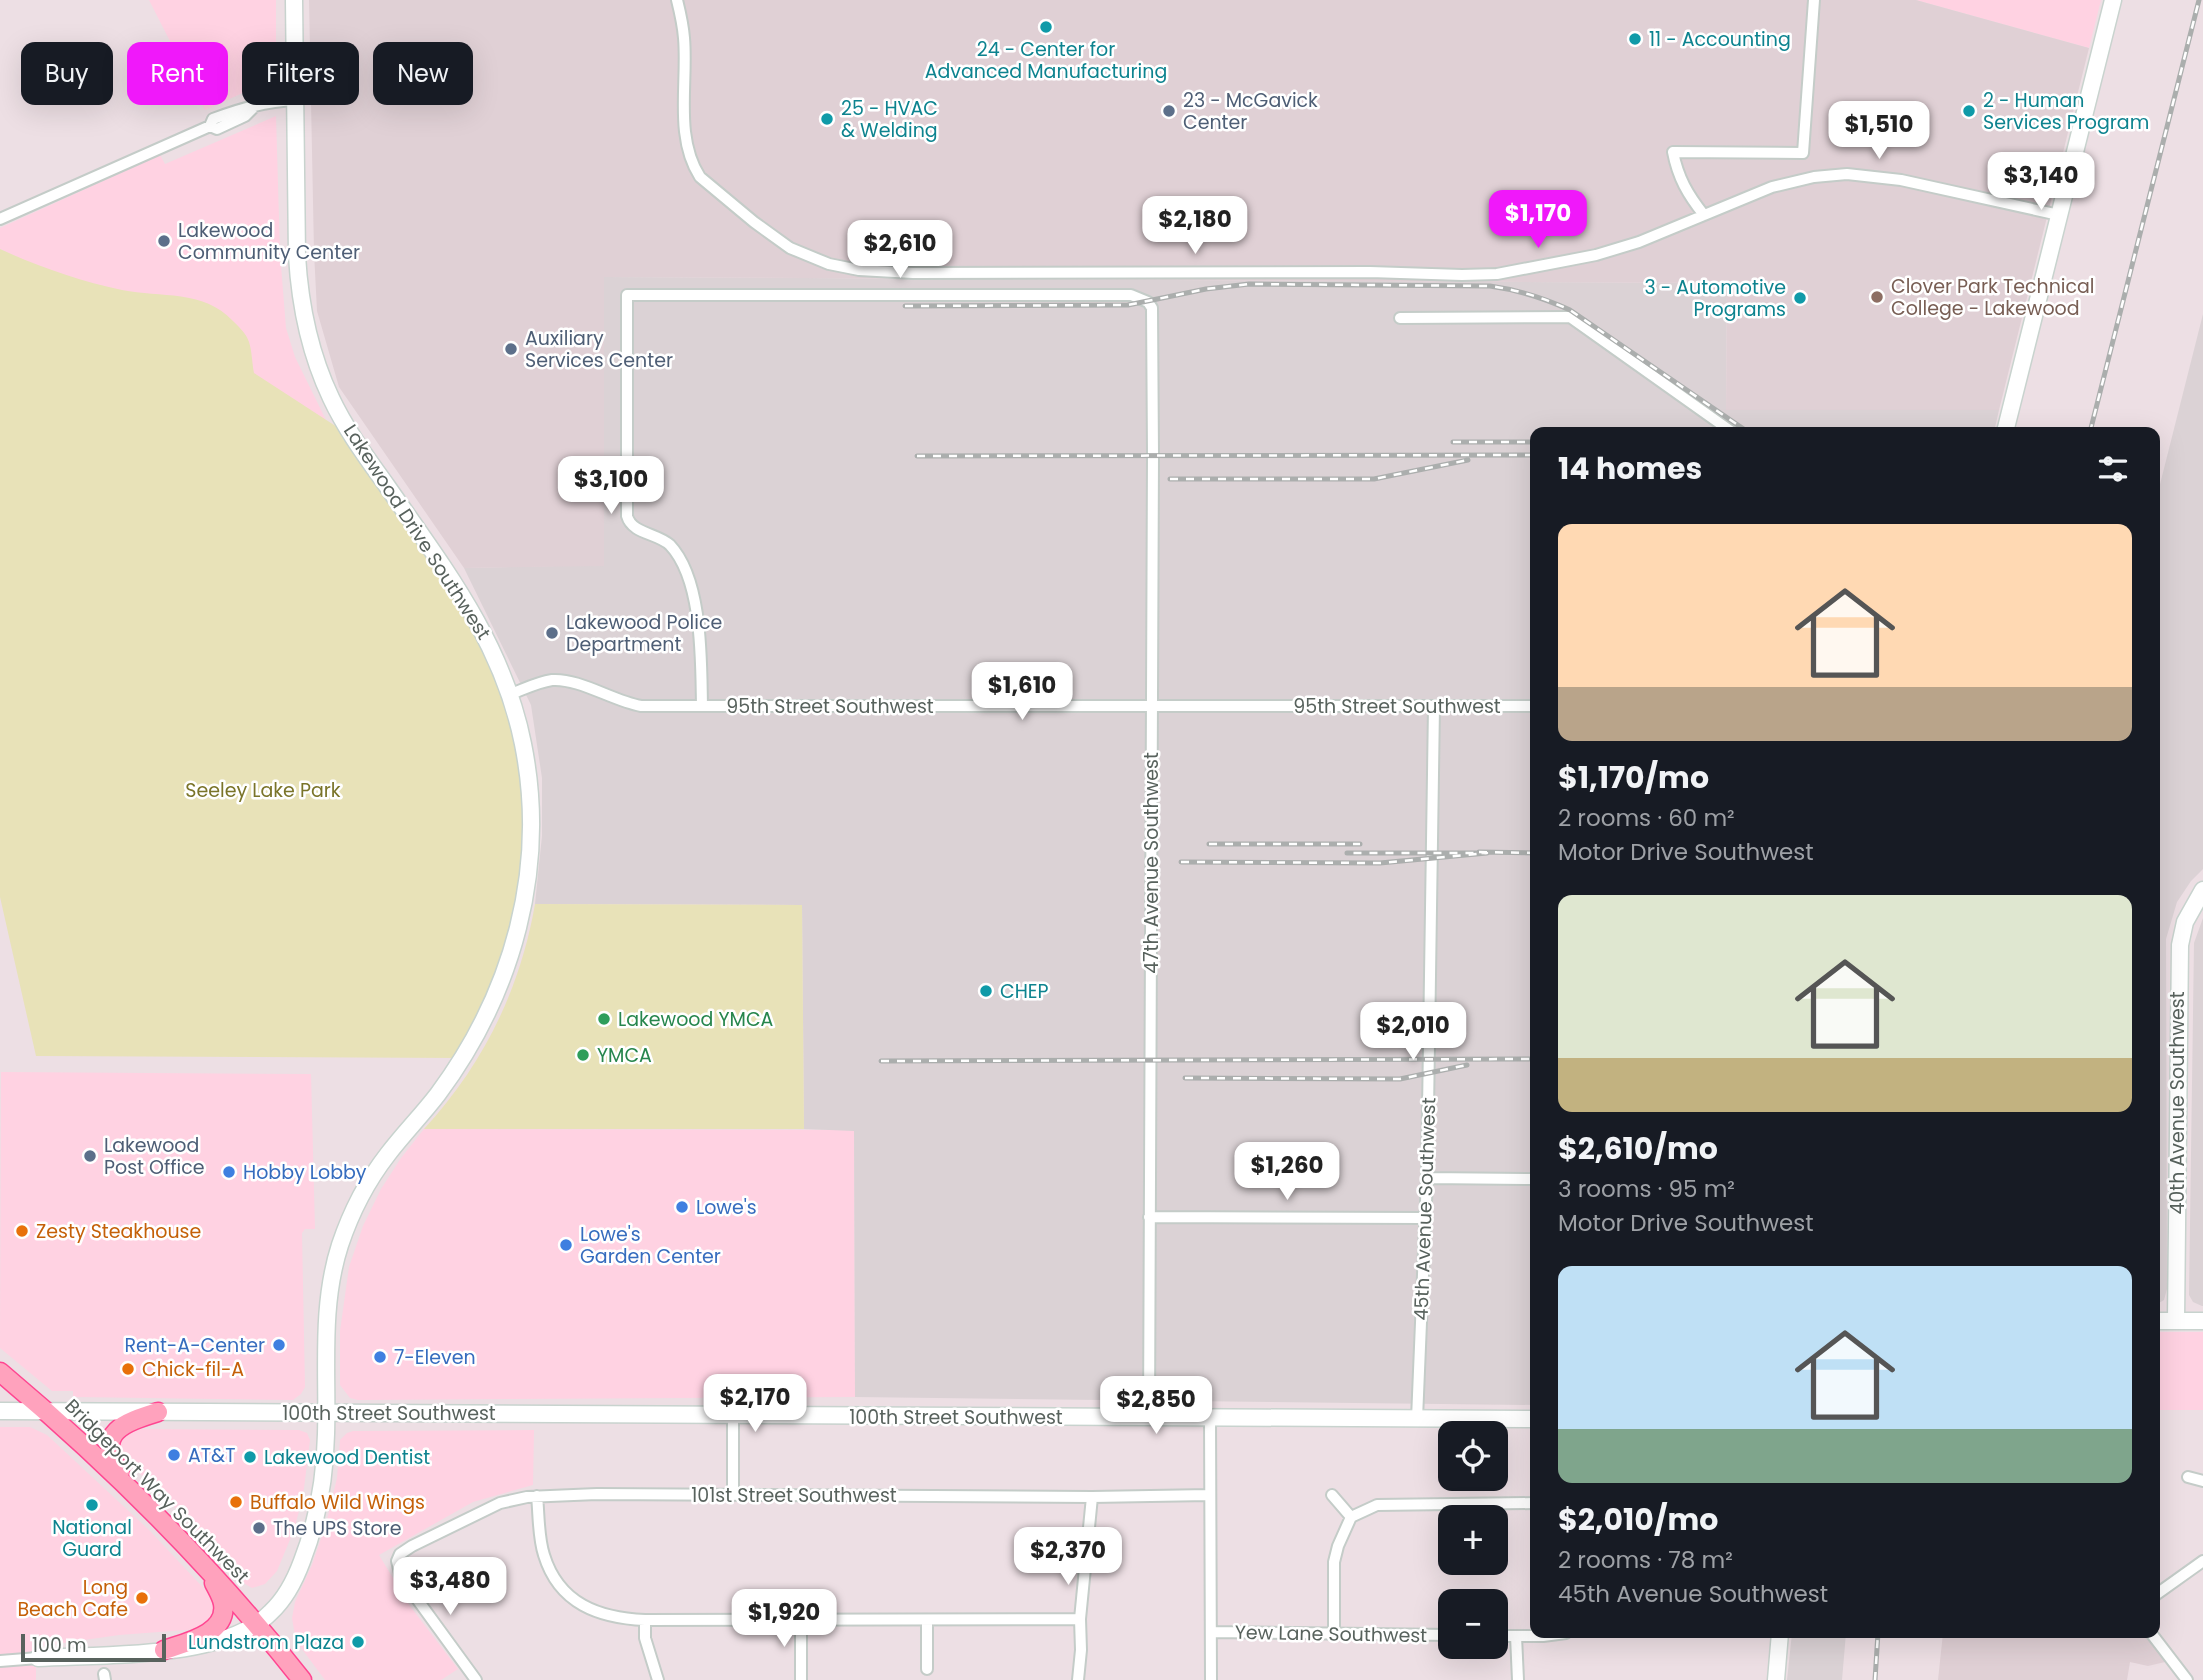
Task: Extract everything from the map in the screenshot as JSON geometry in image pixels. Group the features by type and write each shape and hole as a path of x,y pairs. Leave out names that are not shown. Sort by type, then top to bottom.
{"main road":[{"name":"Lakewood Drive Southwest","path":"294,0 294,42"},
{"path":"2006,427 2113,0"},
{"name":"Lakewood Drive Southwest","path":"257,1624 275,1608 292,1584 312,1535 324,1472 327,1308 333,1271 344,1234 359,1199 379,1167 437,1095 486,1018 518,933 530,863 531,814 526,760 511,694 490,643 477,619 354,438 332,401 316,361 304,320 298,278 295,105"},
{"name":"40th Avenue Southwest","path":"2176,1321 2179,958 2185,922 2203,890"},
{"path":"2160,1321 2203,1321"},
{"name":"Bridgeport Way Southwest","path":"0,1372 134,1492 204,1564 302,1680"},
{"name":"100th Street Southwest","path":"0,1411 1530,1419"},
{"path":"134,1492 113,1462 113,1437 119,1427 127,1422 158,1412"},
{"path":"164,1650 206,1634 222,1616 223,1603 204,1564"},
{"path":"38,1658 164,1650 219,1641 257,1624"},
{"path":"1776,1680 1780,1638"}],"street":[{"path":"677,0 684,39 687,146 694,167 704,181 790,248 829,264 859,270 913,273 1497,274 1596,255 1639,242 1772,187 1814,177 1847,174 1901,180 2059,215"},
{"path":"1704,215 1683,185 1676,170 1673,152 1803,153 1814,0"},
{"path":"0,219 210,127 213,119 242,107 261,105"},
{"name":"47th Avenue Southwest","path":"702,706 698,617 683,569 671,547 663,540 637,529 628,522 627,295 1131,295 1148,302 1152,309 1149,1418"},
{"path":"1401,318 1570,317 1725,427"},
{"name":"95th Street Southwest","path":"511,694 537,684 563,680 641,706 1530,706"},
{"name":"45th Avenue Southwest","path":"1417,1419 1427,1178 1434,706"},
{"path":"1427,1178 1530,1179"},
{"path":"1149,1217 1425,1218"},
{"path":"733,1416 733,1494"},
{"path":"1210,1418 1211,1680"},
{"path":"2188,1477 2203,1481"},
{"name":"101st Street Southwest","path":"476,1680 401,1577 397,1561 400,1554 407,1549 485,1508 508,1501 537,1496 733,1494 1092,1497 1209,1495"},
{"path":"1332,1495 1351,1517"},
{"path":"537,1496 543,1554 559,1585 574,1600 597,1613 645,1620 1080,1619"},
{"path":"1078,1680 1080,1619 1092,1497"},
{"path":"1334,1633 1334,1562 1351,1517 1377,1505 1530,1503"},
{"path":"2160,1592 2203,1561"},
{"path":"801,1619 801,1680"},
{"path":"927,1619 927,1669"},
{"path":"645,1620 645,1638 658,1680"},
{"name":"Yew Lane Southwest","path":"1211,1632 1438,1635"},
{"path":"1508,1636 1530,1635"},
{"path":"1516,1636 1518,1680"},
{"path":"2155,1638 2187,1680"},
{"path":"0,1661 38,1658"}],"shaded area":[{"path":"149,0 276,0 276,42 242,42 242,93 228,100 228,42 170,42"},
{"name":"Clover Park Technical College - Lakewood","path":"309,0 1916,0 2089,48 1999,410 1726,410 1727,283 604,277 604,566 464,568 339,387 317,311 311,105 359,105 359,42 310,42"},
{"path":"1916,0 2101,0 2089,48"},
{"path":"202,105 216,105 205,110"},
{"path":"276,116 280,253 286,328 295,357 326,420 220,352 0,249 0,228 160,155 165,164"},
{"path":"604,277 1727,283 1726,410 1999,410 1995,427 1530,427 1530,1405 855,1397 854,1131 804,1129 802,905 535,904 542,836 542,778 531,705 464,568 604,565"},
{"path":"2203,314 2203,869 2177,902 2166,939 2167,1289 2164,1300 2160,1302 2160,484"},
{"path":"2203,918 2202,1306 2193,1302 2189,1295 2194,943"},
{"path":"1,1072 311,1074 315,1229 305,1229 302,1233 305,1387 301,1394 293,1400 73,1397 73,1391 52,1391 0,1348"},
{"path":"424,1129 854,1130 855,1397 350,1398 340,1385 340,1331 349,1267 363,1226 381,1189"},
{"path":"2160,1332 2203,1332 2203,1410 2160,1410"},
{"path":"0,1427 30,1427 47,1435 149,1530 211,1596 216,1604 213,1621 199,1629 119,1635 36,1647 36,1680 0,1680"},
{"path":"139,1429 299,1430 307,1433 310,1440 303,1496 294,1530 277,1571 265,1584 252,1588 245,1584 189,1521 125,1459 119,1448 122,1439 126,1434"},
{"path":"534,1430 533,1485 473,1502 379,1555 410,1606 458,1669 441,1680 325,1680 296,1641 292,1618 295,1602 312,1565 326,1524 337,1478 340,1440 353,1431"},
{"path":"1791,1638 1846,1638 1842,1680 1787,1680"},
{"path":"1942,1638 2152,1638 2165,1662 2148,1666 2130,1662 2127,1680 1938,1680"}],"green space":[{"name":"Seeley Lake Park","path":"0,249 45,268 91,282 122,290 195,299 221,311 248,339 254,373 354,438 464,597 526,760 523,910 462,1058 36,1056 0,897"},
{"path":"535,904 802,905 804,1129 424,1129 464,1079 496,1025 520,966"}],"railway":[{"path":"2091,427 2199,0"},
{"path":"905,306 1128,305 1206,289 1249,284 1490,286 1531,295 1570,310 1741,427"},
{"path":"1453,442 1530,442"},
{"path":"917,456 1530,455"},
{"path":"1170,479 1374,479 1468,460"},
{"path":"1209,844 1360,844"},
{"path":"1479,852 1530,853"},
{"path":"1181,862 1380,863 1487,853 1347,853"},
{"path":"881,1061 1530,1059"},
{"path":"1185,1078 1400,1079 1467,1065"},
{"path":"1875,1680 1878,1638"}],"place":[{"name":"24 - Center for Advanced Manufacturing","path":"1046,27"},
{"name":"11 - Accounting","path":"1635,39"},
{"name":"23 - McGavick Center","path":"1169,111"},
{"name":"2 - Human Services Program","path":"1969,111"},
{"name":"25 - HVAC & Welding","path":"827,119"},
{"name":"Lakewood Community Center","path":"164,241"},
{"name":"Clover Park Technical College - Lakewood","path":"1877,297"},
{"name":"3 - Automotive Programs","path":"1800,298"},
{"name":"Auxiliary Services Center","path":"511,349"},
{"name":"Lakewood Police Department","path":"552,633"},
{"name":"CHEP","path":"986,991"},
{"name":"Lakewood YMCA","path":"604,1019"},
{"name":"YMCA","path":"583,1055"},
{"name":"Lakewood Post Office","path":"90,1156"},
{"name":"Hobby Lobby","path":"229,1172"},
{"name":"Lowe's","path":"682,1207"},
{"name":"Zesty Steakhouse","path":"22,1231"},
{"name":"Lowe's Garden Center","path":"566,1245"},
{"name":"Rent-A-Center","path":"279,1345"},
{"name":"7-Eleven","path":"380,1357"},
{"name":"Chick-fil-A","path":"128,1369"},
{"name":"AT&T","path":"174,1455"},
{"name":"Lakewood Dentist","path":"250,1457"},
{"name":"Buffalo Wild Wings","path":"236,1502"},
{"name":"National Guard","path":"92,1505"},
{"name":"The UPS Store","path":"259,1528"},
{"name":"Long Beach Cafe","path":"142,1598"},
{"name":"Lundstrom Plaza","path":"358,1642"}]}
